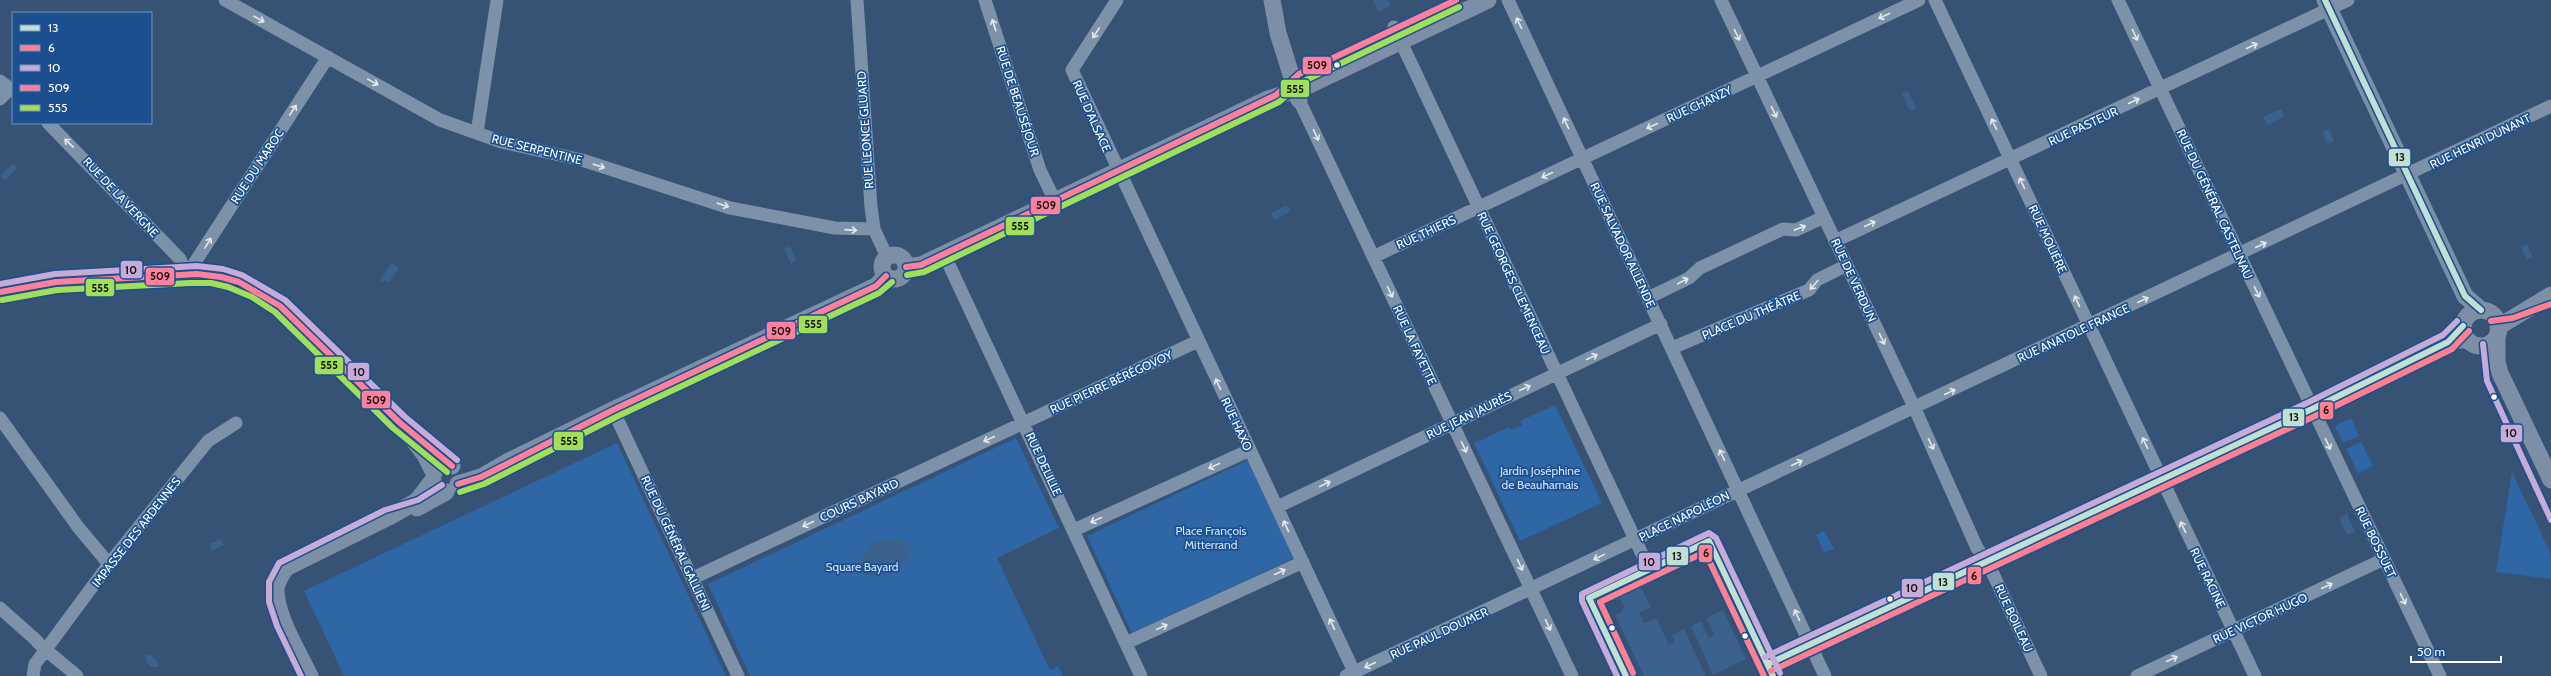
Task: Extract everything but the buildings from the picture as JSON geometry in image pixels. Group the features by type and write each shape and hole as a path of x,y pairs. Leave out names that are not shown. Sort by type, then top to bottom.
{"main road":[{"path":"906,267 921,265 1118,172 1276,95 1298,95 1488,0"},
{"path":"1272,2 1285,59 1298,95"},
{"path":"1272,2 1270,42 1280,80 1276,95"},
{"path":"2327,5 2475,316"},
{"path":"899,256 906,262 906,267 905,272 896,279 886,276 882,270 882,264 887,257 899,256"},
{"path":"0,292 26,285 65,281 211,275 238,281 260,292 307,329 453,479"},
{"path":"399,422 425,455 434,476 436,487 453,479 481,477 507,462 613,410 876,286 886,276"},
{"path":"2505,380 2491,366 2463,332 2475,316 2511,310 2548,296"},
{"path":"2472,344 2486,345 2498,331 2548,296"},
{"path":"2475,316 2497,321 2498,362 2551,480"},
{"path":"310,676 278,606 276,590 279,578 286,568 389,517 416,501 440,467 453,479"},
{"path":"389,517 421,507 453,479"}],"street":[{"name":"RUE SERPENTINE","path":"225,0 440,120 502,142 582,160 730,208 835,228 874,229"},
{"path":"477,133 497,0"},
{"name":"RUE LEONCE GLUARD","path":"857,0 874,229 887,257"},
{"name":"RUE DE BEAUSÉJOUR","path":"985,0 1045,182 1055,201"},
{"name":"RUE D'ALSACE","path":"1117,0 1072,70 1118,172"},
{"name":"RUE SALVADOR ALLENDE","path":"1508,0 1738,490"},
{"name":"RUE DE VERDUN","path":"1721,0 1915,409 1978,548 1987,561"},
{"name":"RUE CHANZY","path":"1478,207 1919,0"},
{"name":"RUE MOLIÈRE","path":"1935,0 2161,479"},
{"name":"RUE DU GÉNÉRAL CASTELNAU","path":"2118,0 2312,409"},
{"name":"RUE PASTEUR","path":"1835,241 2309,19 2327,5 2348,0"},
{"name":"RUE GEORGES CLEMENCEAU","path":"1394,28 1648,569"},
{"name":"RUE DU MAROC","path":"186,276 328,57"},
{"path":"0,81 12,90 0,99"},
{"name":"RUE LA FAYETTE","path":"1298,95 1373,257 1532,589"},
{"name":"RUE HENRI DUNANT","path":"2408,175 2551,106"},
{"name":"RUE DE LA VERGNE","path":"49,124 180,259 186,276"},
{"name":"RUE HAXO","path":"1118,172 1303,562 1352,675"},
{"name":"RUE ANATOLE FRANCE","path":"1738,490 1915,409 2408,175"},
{"name":"RUE THIERS","path":"1373,257 1478,207"},
{"path":"1648,298 1689,278 1700,268 1783,230 1796,230 1824,217"},
{"name":"RUE DELILLE","path":"944,254 1024,422 1141,676"},
{"name":"PLACE DU THÉÂTRE","path":"1672,348 1809,290 1817,280 1847,265"},
{"path":"1626,676 1589,598 1709,541 1770,670 1811,645 2312,409 2448,342 2475,316"},
{"name":"RUE JEAN JAURÈS","path":"1277,507 1661,324"},
{"name":"RUE PIERRE BÉRÉGOVOY","path":"1024,422 1198,342"},
{"path":"2448,342 2472,344"},
{"name":"RUE BOSSUET","path":"2312,409 2439,676"},
{"name":"RUE DU GÉNÉRAL GALLIENI","path":"613,410 738,676"},
{"path":"0,418 56,496 109,564"},
{"name":"COURS BAYARD","path":"693,578 1024,422"},
{"name":"IMPASSE DES ARDENNES","path":"33,676 35,664 109,564 208,441 236,423"},
{"path":"1074,530 1250,450"},
{"name":"RUE RACINE","path":"2161,479 2255,676"},
{"name":"PLACE NAPOLÉON","path":"1532,589 1738,490 1825,676"},
{"name":"RUE VICTOR HUGO","path":"2137,676 2384,559"},
{"name":"RUE BOILEAU","path":"1987,561 2041,676"},
{"path":"1126,643 1303,562"},
{"path":"1532,589 1572,676"},
{"name":"RUE PAUL DOUMER","path":"1352,675 1532,589"},
{"path":"0,608 36,640 39,646 77,676"}],"green space":[{"name":"Jardin Joséphine de Beauharnais","path":"1555,405 1602,503 1520,541 1474,443 1509,427 1511,430 1522,425 1520,421"},
{"path":"2351,418 2359,436 2343,443 2335,426"},
{"name":"Square Bayard","path":"1016,438 1059,528 997,558 1050,670 1058,666 1063,676 750,676 708,584"},
{"path":"2361,442 2373,466 2358,473 2346,449"},
{"path":"617,443 726,676 344,676 304,591"},
{"name":"Place François Mitterrand","path":"1248,460 1294,558 1132,633 1087,536"},
{"path":"2512,472 2551,554 2551,579 2496,572"},
{"path":"1824,531 1834,549 1824,552 1816,535"}],"shaded area":[{"path":"1373,0 1388,0 1391,6 1378,12"},
{"path":"1908,91 1916,108 1910,111 1902,94"},
{"path":"2281,109 2285,117 2267,125 2263,117"},
{"path":"2329,129 2334,141 2328,144 2322,132"},
{"path":"13,163 17,168 5,180 0,176"},
{"path":"1285,206 1290,208 1288,213 1274,220 1271,213"},
{"path":"2527,244 2533,257 2527,260 2521,247"},
{"path":"790,246 796,261 791,264 784,249"},
{"path":"391,263 399,268 389,282 385,280 383,282 380,280"},
{"path":"2347,514 2355,532 2347,535 2339,518"},
{"path":"896,538 908,541 912,549 907,560 892,574 872,576 860,573 857,569 857,562 873,543 880,539 892,540"},
{"path":"221,539 224,545 212,551 209,544"},
{"path":"1639,583 1651,607 1639,613 1644,623 1656,618 1669,645 1675,642 1672,635 1684,629 1706,676 1644,676 1615,615 1621,613 1624,606 1621,600 1607,598"},
{"path":"1723,610 1746,659 1713,675 1691,626 1701,621 1709,638 1714,635 1706,618"},
{"path":"146,655 151,655 158,662 158,667 152,667 146,662"}],"transit line":[{"name":"509","path":"906,267 921,265 1276,95 1299,74 1456,0"},
{"name":"13","path":"2325,0 2465,296 2481,310"},
{"name":"555","path":"907,275 924,272 1279,102 1304,81 1459,7"},
{"name":"10","path":"0,284 55,274 197,266 223,269 242,275 285,300 404,416 457,460"},
{"name":"509","path":"0,292 56,282 197,274 221,277 239,282 280,306 399,422 452,466"},
{"name":"509","path":"458,484 481,477 613,410 876,286 886,276"},
{"name":"555","path":"460,492 484,484 616,417 879,293 892,282"},
{"name":"555","path":"2,300 57,290 190,283 211,283 228,287 252,297 275,312 393,428 447,472"},
{"name":"6","path":"2491,321 2513,318 2551,304"},
{"name":"10","path":"1765,657 2309,402 2443,335 2457,321"},
{"name":"13","path":"1768,664 2312,409 2448,342 2463,326"},
{"name":"6","path":"1771,671 2315,416 2452,349 2469,331"},
{"name":"10","path":"2483,344 2487,381 2551,520"},
{"name":"10","path":"301,676 277,626 269,602 269,582 279,563 385,510 418,500 442,485"},
{"name":"10","path":"1617,676 1582,601 1582,594 1709,533 1716,538 1780,673"},
{"name":"13","path":"1626,676 1589,598 1709,541 1773,676"},
{"name":"6","path":"1633,673 1600,602 1705,552 1764,676"}]}
